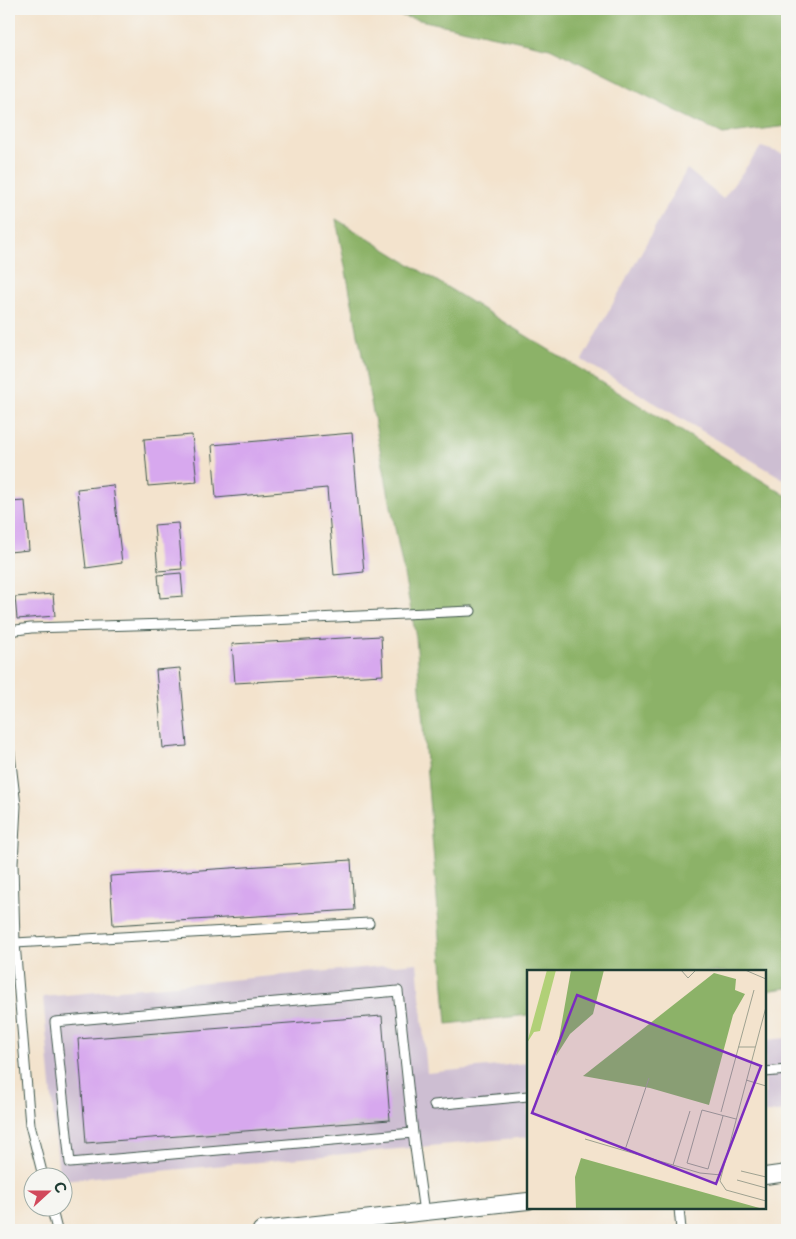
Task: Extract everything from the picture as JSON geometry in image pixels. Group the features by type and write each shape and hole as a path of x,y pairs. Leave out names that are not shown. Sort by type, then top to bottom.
{"street":[{"path":"766,1176 787,1173"},
{"path":"261,1230 527,1201"}],"lane":[{"path":"9,630 471,611"},
{"path":"9,746 16,806 13,863 15,943 30,1125 40,1166"},
{"path":"15,943 369,923"},
{"path":"413,1133 70,1163 55,1022 398,991 413,1133 424,1213"},
{"path":"766,1072 787,1070"},
{"path":"434,1106 527,1096"},
{"path":"679,1209 681,1230"},
{"path":"54,1216 57,1230"}],"shaded area":[{"path":"761,147 787,155 787,481 582,360 687,169 723,199"},
{"path":"417,963 427,1073 527,1063 527,1137 72,1179 72,1166 58,1166 43,997"},
{"path":"787,1038 787,1111 766,1113 766,1040"}],"green space":[{"path":"420,9 787,9 787,126 723,134 550,48 392,14"},
{"path":"336,219 787,496 787,988 766,991 766,970 527,970 527,1015 447,1024 416,637"}],"building":[{"path":"352,433 364,572 334,575 327,488 216,498 212,445"},
{"path":"192,435 197,482 148,486 144,439"},
{"path":"113,485 122,563 86,568 77,489"},
{"path":"25,501 29,550 9,552 9,502"},
{"path":"178,523 182,569 158,571 154,525"},
{"path":"181,573 183,596 160,598 158,575"},
{"path":"53,594 55,616 17,619 15,597"},
{"path":"381,636 383,675 235,683 232,644"},
{"path":"180,668 187,746 163,748 156,670"},
{"path":"351,860 354,910 113,925 110,876"},
{"path":"382,1016 390,1120 86,1143 78,1039"}]}
